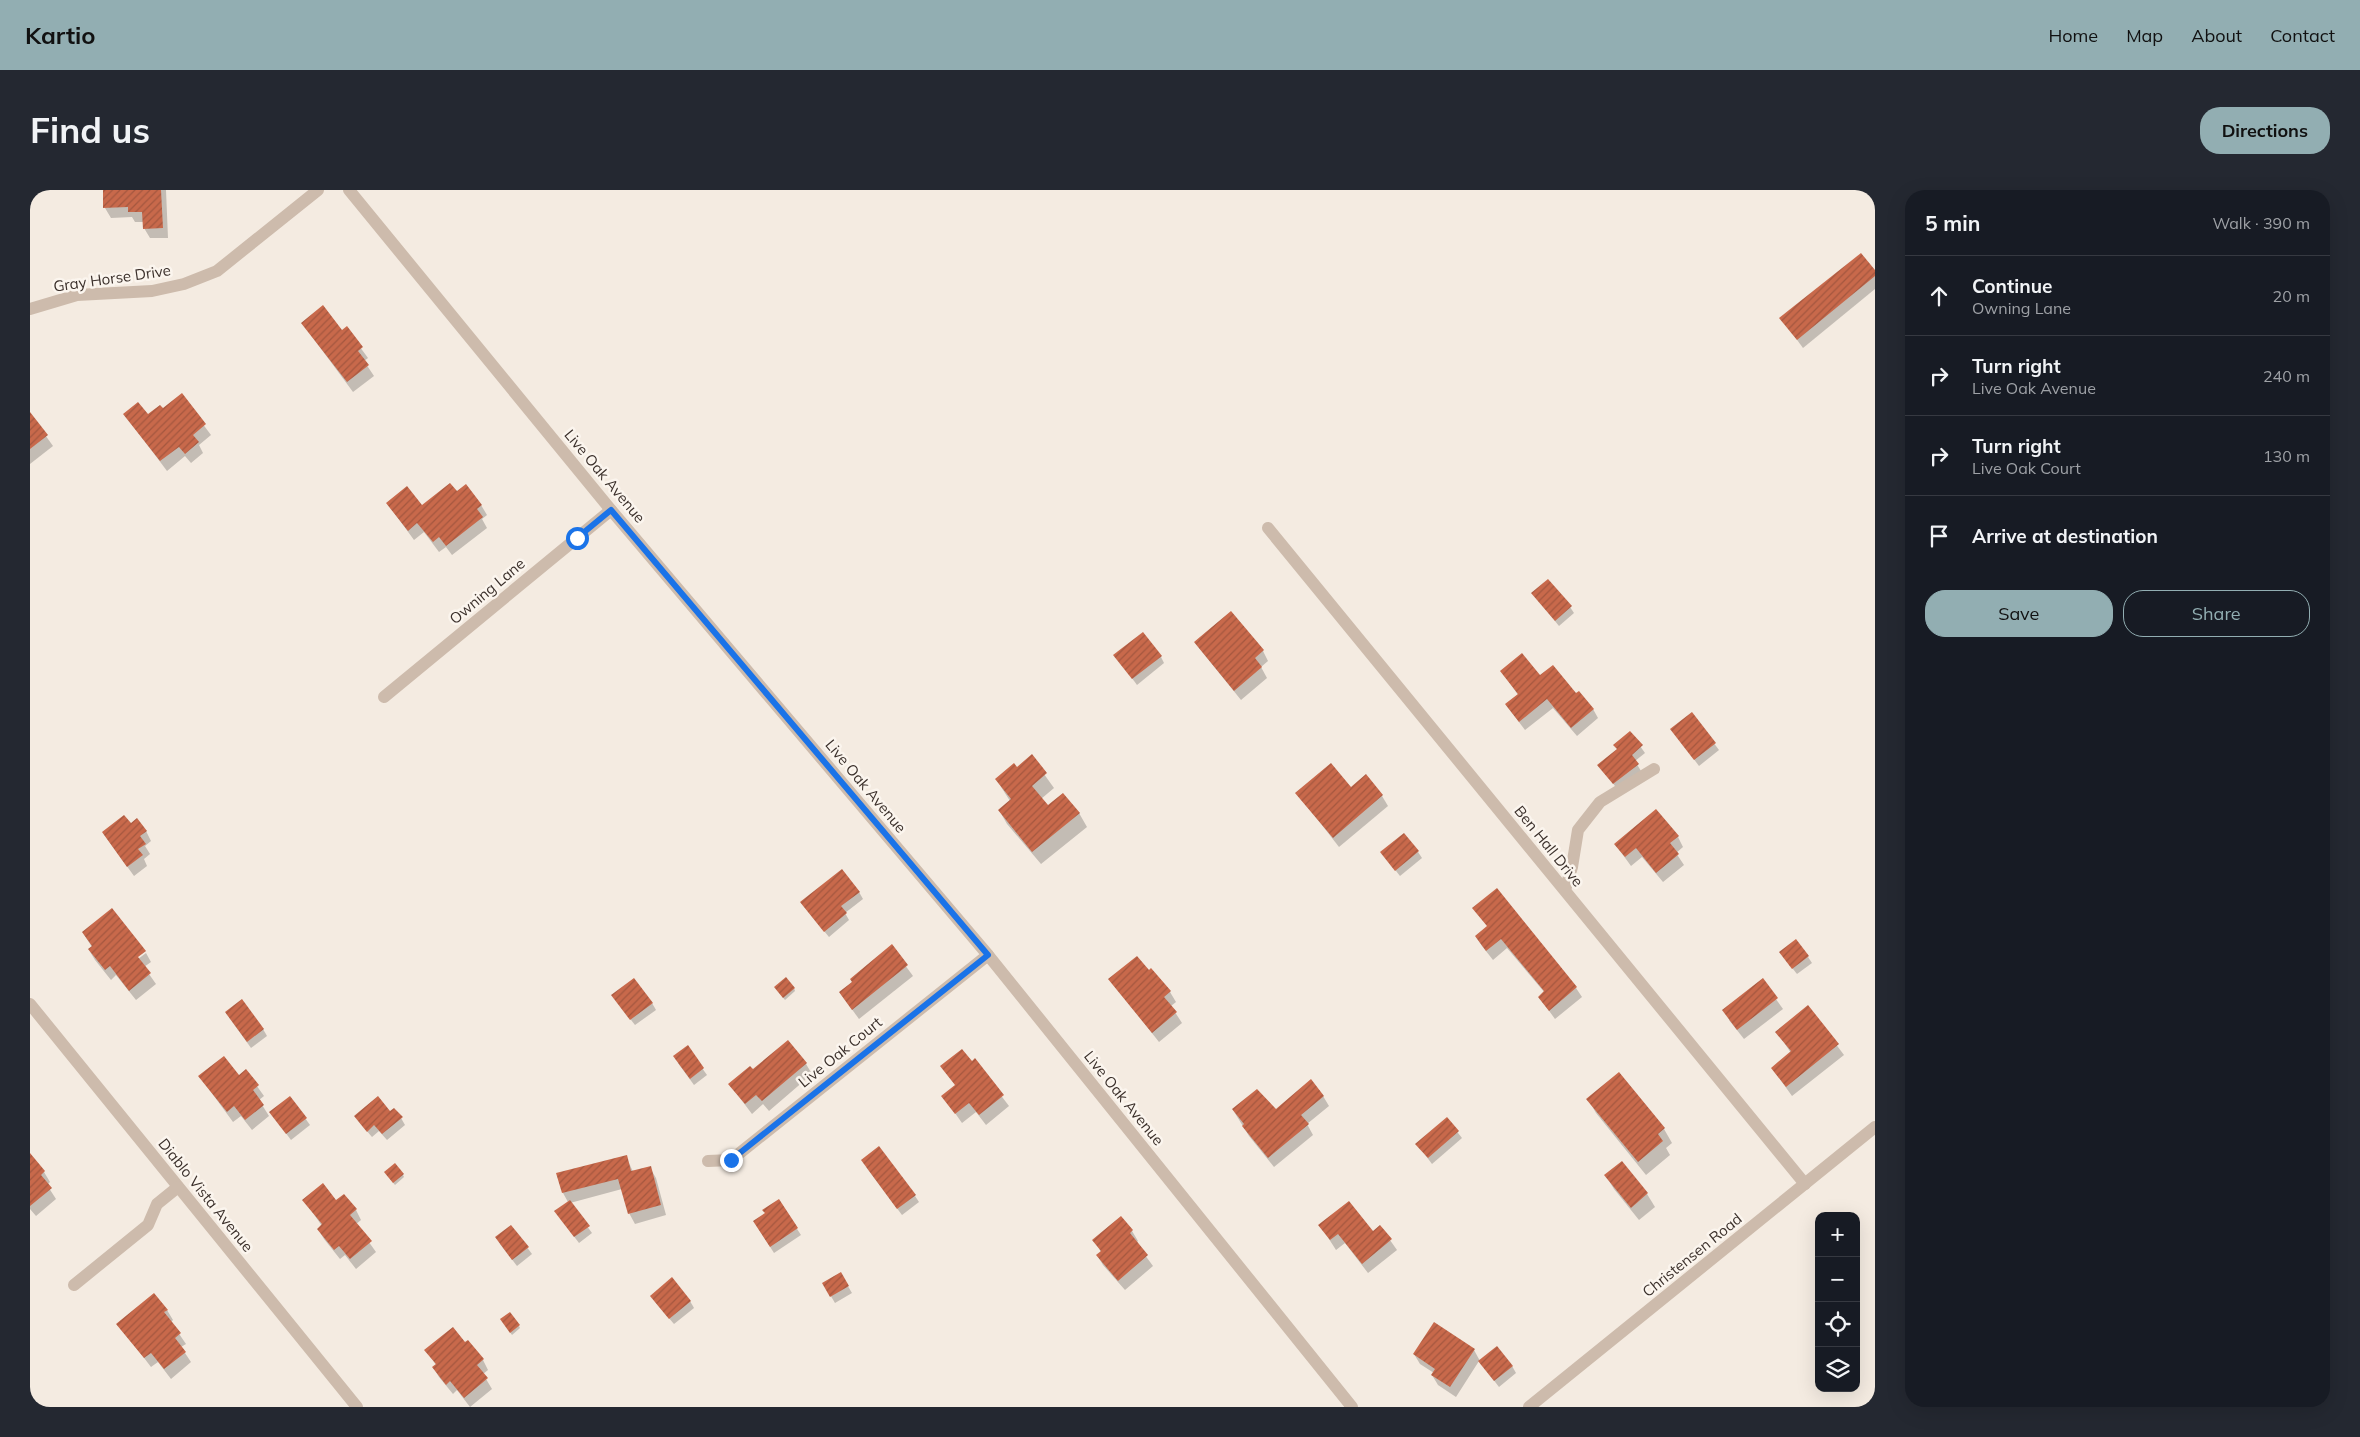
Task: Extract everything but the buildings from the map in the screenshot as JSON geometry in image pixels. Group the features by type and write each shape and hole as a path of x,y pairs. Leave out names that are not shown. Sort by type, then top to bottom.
{"street":[{"name":"Gray Horse Drive","path":"30,309 77,295 152,291 184,284 217,271 318,190"},
{"name":"Live Oak Avenue","path":"349,190 611,510 988,955 1352,1407"},
{"name":"Owning Lane","path":"384,697 611,510"},
{"name":"Ben Hall Drive","path":"1268,528 1805,1184"},
{"path":"1565,890 1572,867 1578,830 1600,802 1654,769"},
{"name":"Live Oak Court","path":"708,1161 731,1160 988,955"},
{"name":"Diablo Vista Avenue","path":"30,1004 358,1407"},
{"name":"Christensen Road","path":"1529,1407 1875,1127"},
{"path":"74,1285 148,1225 157,1204 178,1186"}],"route":[{"path":"577,538 611,510 988,955 731,1160"}]}
